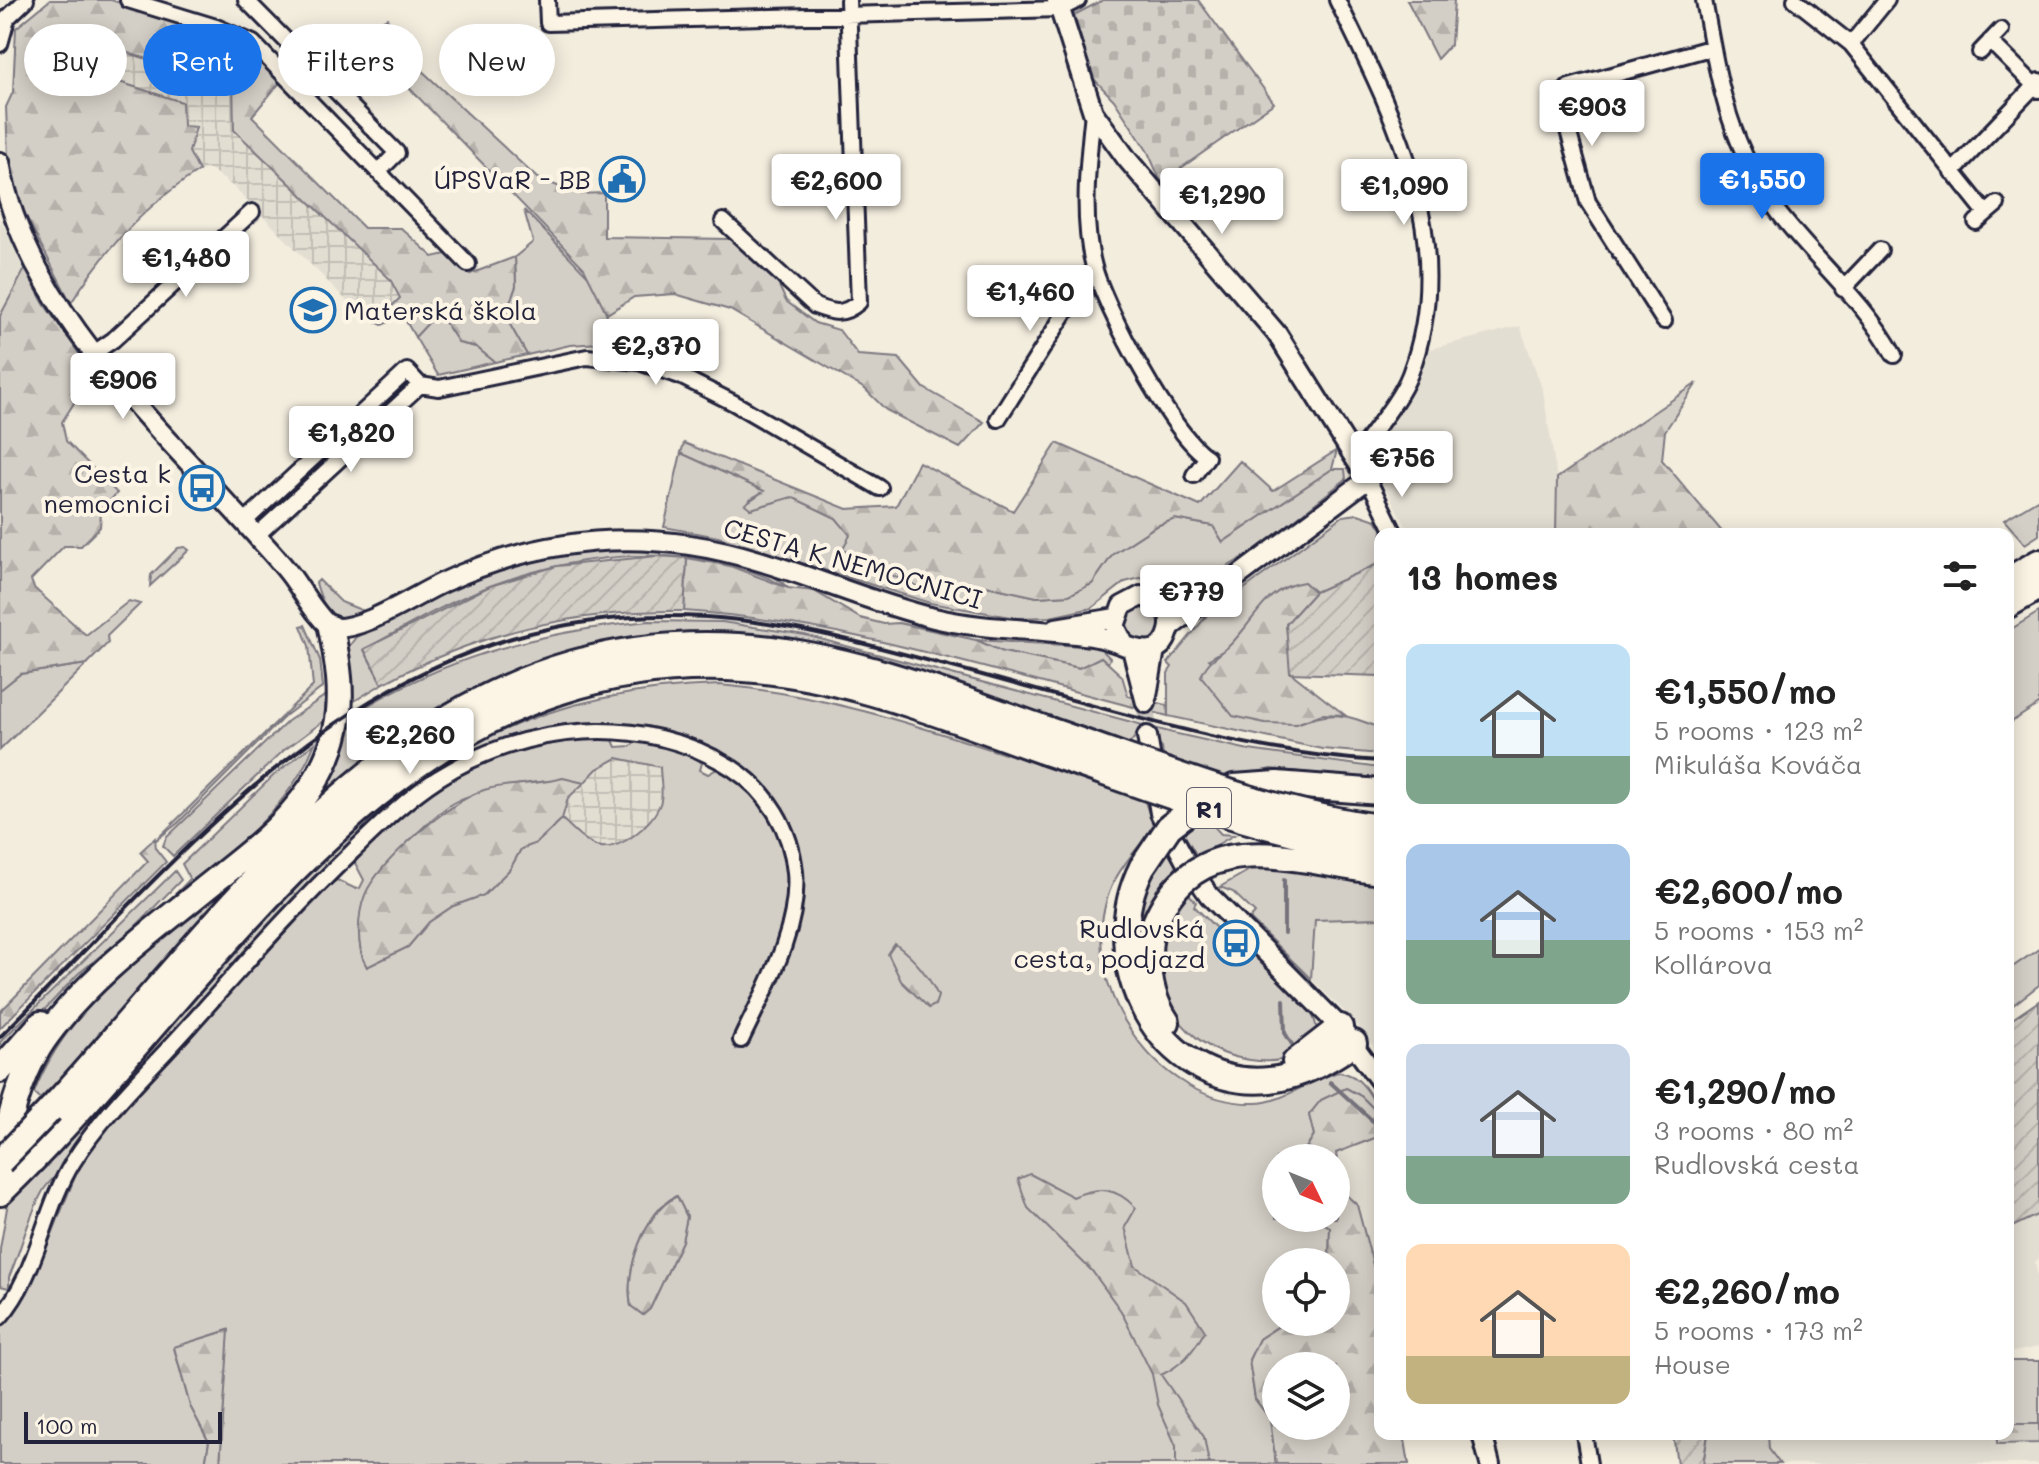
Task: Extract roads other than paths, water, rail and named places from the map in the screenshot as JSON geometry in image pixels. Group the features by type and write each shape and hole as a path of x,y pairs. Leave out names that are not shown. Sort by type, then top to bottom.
{"highway":[{"path":"2014,577 2039,562"},
{"path":"2014,602 2039,587"},
{"path":"0,1070 81,985 251,842 308,780 326,737 332,693 331,628"},
{"path":"0,1172 16,1099 46,1036 107,970 275,831 313,786 332,745 340,708 340,683 331,628"},
{"name":"R1","path":"0,1162 50,1110 220,917 354,783 419,733 505,687 569,665 625,653 696,646 757,648 847,663 1251,821 1340,844 1374,849"},
{"name":"R1","path":"0,1193 43,1150 225,945 340,826 422,758 514,708 577,686 639,674 744,669 814,679 1045,740 1303,814 1374,826"},
{"path":"1347,1035 1308,1070 1273,1080 1253,1081 1211,1072 1174,1048 1146,1014 1126,957 1125,917 1142,867 1169,827 1188,810 1234,787 1277,784 1374,792"},
{"path":"1347,1035 1295,1063 1273,1069 1229,1066 1209,1059 1180,1037 1165,1019 1154,997 1149,973 1151,933 1162,905 1177,886 1201,868 1229,856 1266,854 1374,871"}],"street":[{"path":"0,44 4,22 26,0"},
{"path":"128,0 216,27 253,43 468,264"},
{"path":"246,0 397,153 378,172"},
{"path":"547,0 548,23 848,7 1059,5 1078,0"},
{"path":"1337,0 1406,151 1428,258 1423,322 1409,376 1356,456"},
{"path":"1704,0 1710,48 1731,125 1757,179 1779,212 1885,338 1894,355"},
{"path":"1795,0 1851,44 1987,213"},
{"path":"1851,44 1887,0"},
{"path":"1059,5 1093,112 1127,159 1261,313 1356,456 1392,528"},
{"path":"723,221 815,306 834,314 850,311 859,302 848,7"},
{"path":"1952,172 2037,86 1990,41"},
{"path":"1664,321 1588,202 1559,98 1569,87 1710,48"},
{"path":"1093,112 1088,222 1094,267 1146,377 1184,435 1207,457 1194,475"},
{"path":"0,162 13,213 29,248 94,353 160,432 250,529 331,628"},
{"path":"94,353 113,340 252,212"},
{"path":"1843,289 1880,250"},
{"path":"998,419 1094,267"},
{"path":"250,529 407,371 420,385 439,388 587,357 639,362 680,376 734,403 880,488"},
{"path":"250,529 420,385"},
{"name":"CESTA K NEMOCNICI","path":"331,628 353,626 492,562 549,545 604,540 663,542 718,550 936,619 1036,633 1098,637 1128,647 1155,649 1165,640 1170,627 1368,479"},
{"name":"CESTA K NEMOCNICI","path":"1036,633 1116,618 1124,604 1138,597 1153,598 1164,606 1252,568"},
{"path":"1164,606 1170,627"},
{"path":"1116,618 1117,635 1128,647 1146,703 1155,649"},
{"path":"0,1317 18,1292 66,1175 96,1130 302,899 390,816 437,779 484,754 568,733 600,731 657,736 722,762 748,780 769,801 792,853 793,906 782,949 741,1040"},
{"path":"1147,736 1160,813 1186,862 1209,895 1347,1035 1374,1073"},
{"path":"1484,1440 1490,1464"},
{"path":"1585,1440 1589,1464"}],"waterway":[{"path":"1284,880 1284,933"},
{"path":"1284,1000 1285,1033 1293,1046"},
{"path":"1330,1082 1374,1122"}],"tunnel":[{"path":"1146,703 1147,736"}],"railway":[{"path":"0,1037 228,809 309,743 395,687 488,646 591,621 706,617 825,634 1214,737 1269,748 1374,760"}],"place":[{"name":"ÚPSVaR - BB","path":"622,179"},
{"name":"Materská škola","path":"313,310"},
{"name":"Cesta k nemocnici","path":"202,488"},
{"name":"Rudlovská cesta, podjazd","path":"1236,943"}]}
